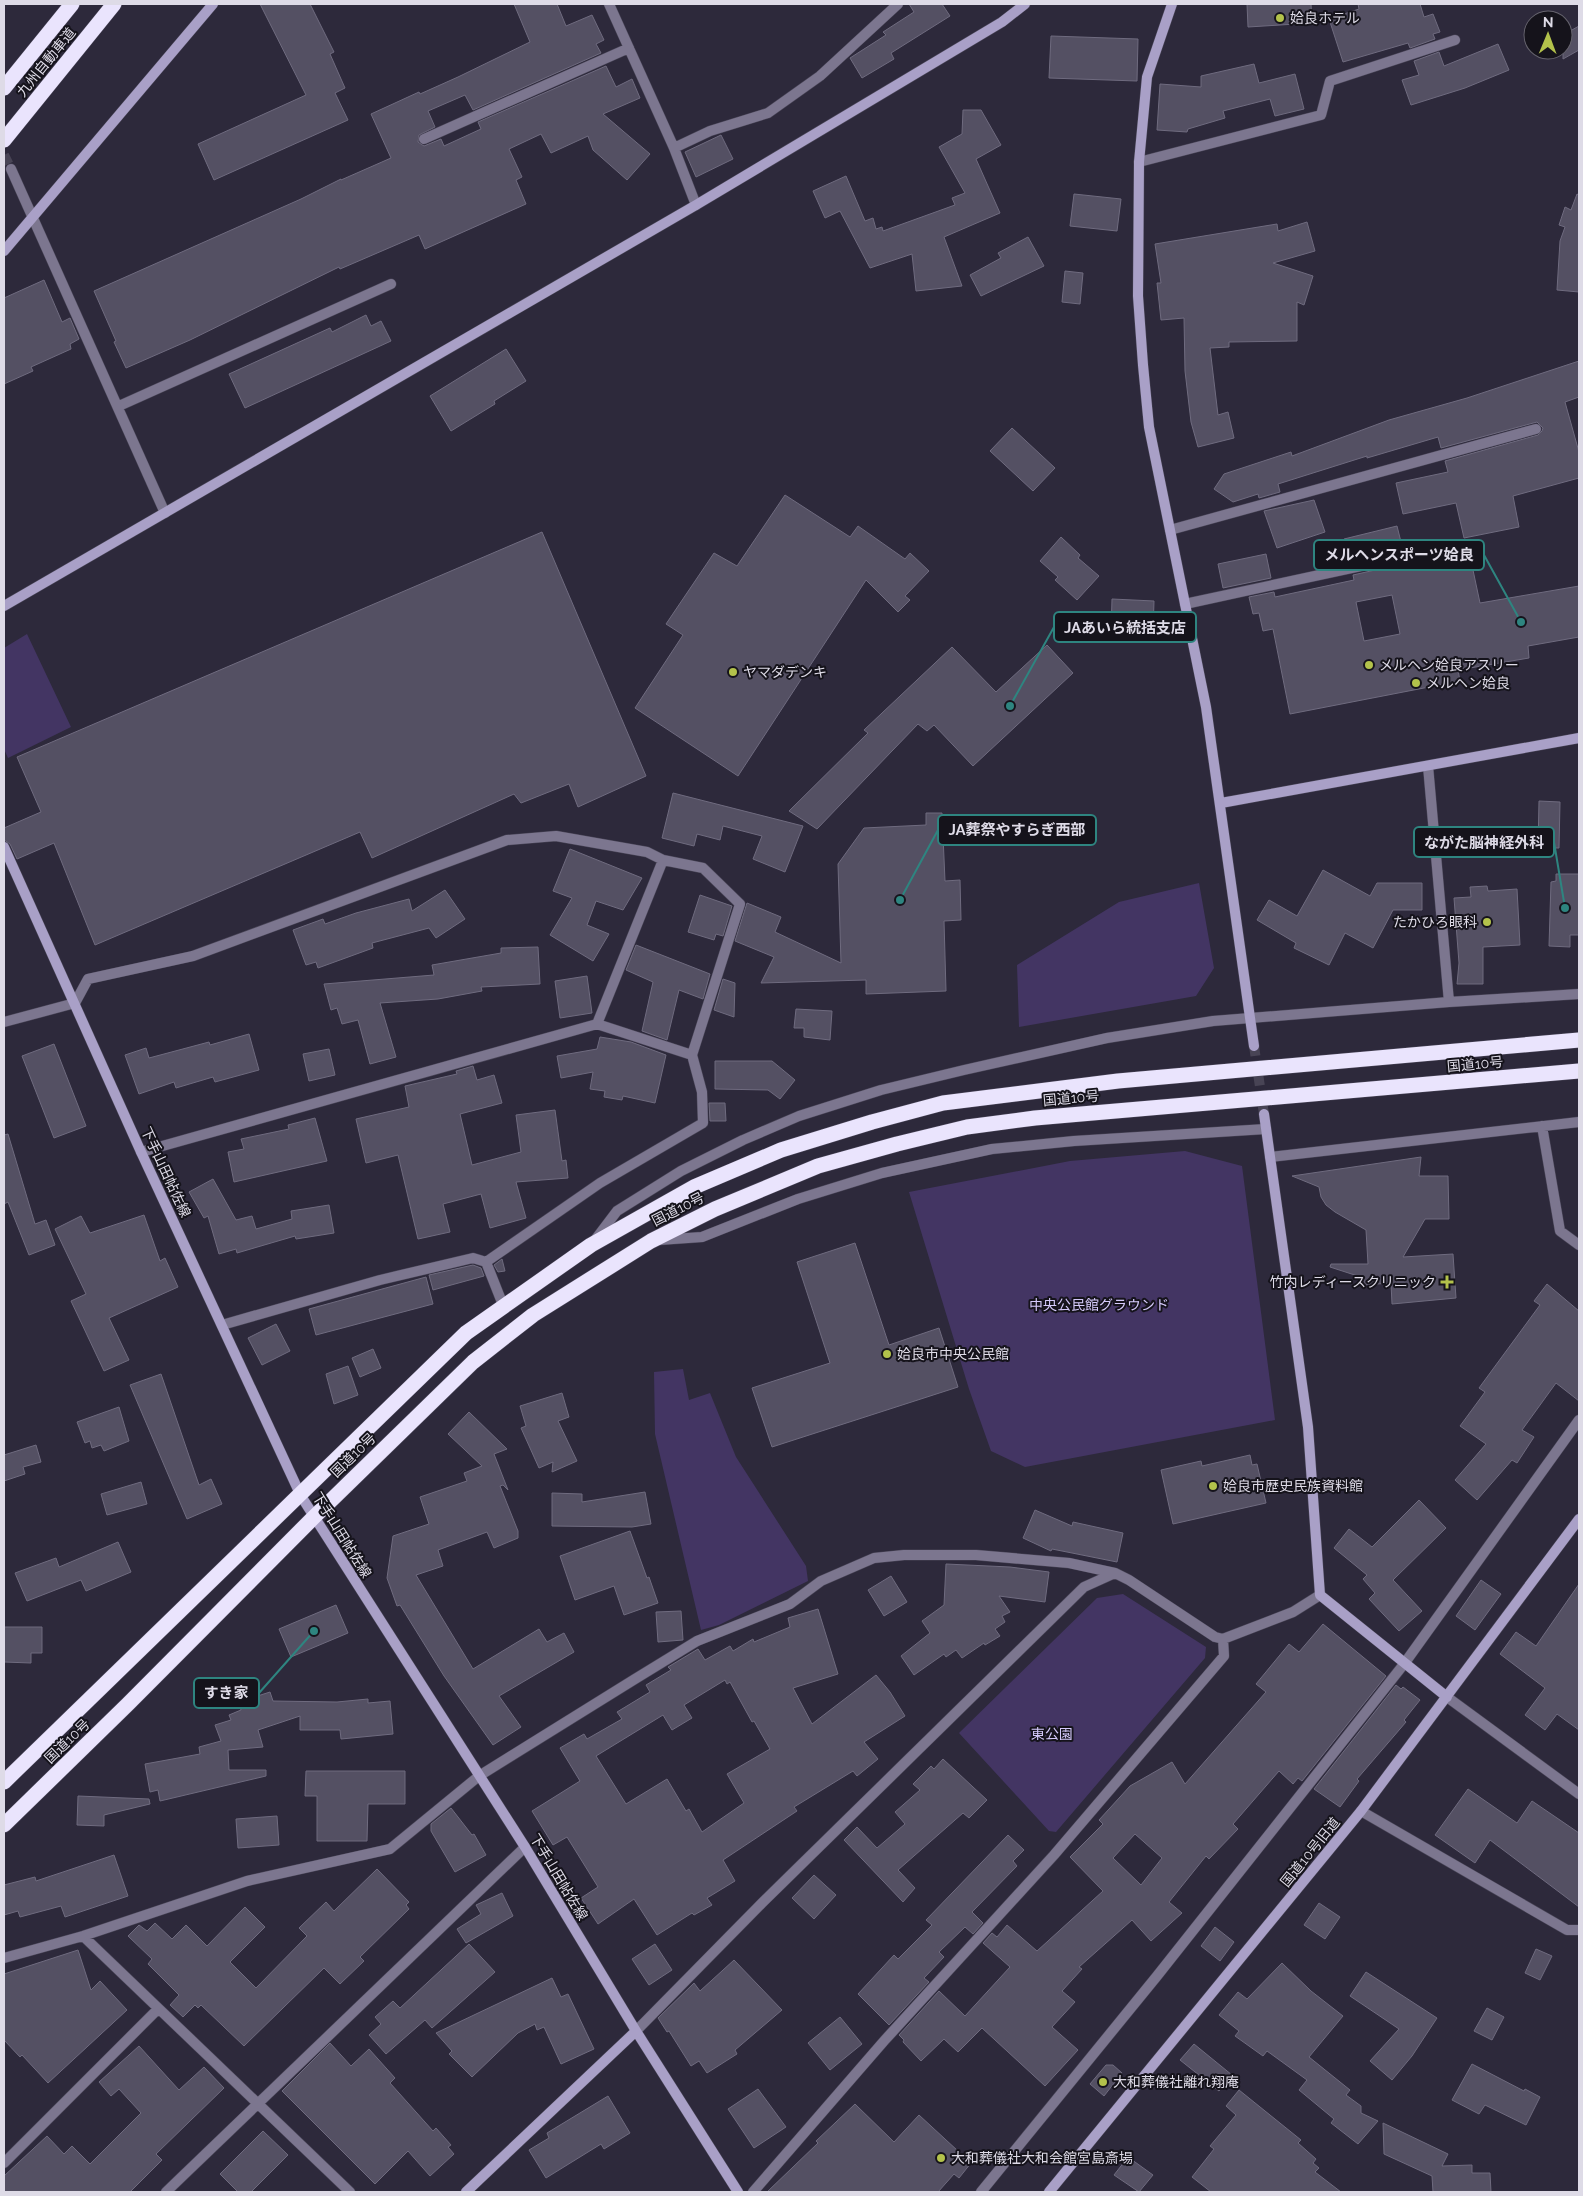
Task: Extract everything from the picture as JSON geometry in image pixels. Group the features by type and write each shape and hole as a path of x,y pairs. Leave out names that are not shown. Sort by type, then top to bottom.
{"highway":[{"name":"九州自動車道","path":"4,88 72,4"},
{"name":"九州自動車道","path":"4,140 114,4"},
{"name":"国道10号","path":"4,1782 466,1334 503,1305 591,1245 694,1188 781,1150 872,1122 943,1103 1118,1081 1579,1040"},
{"name":"国道10号","path":"4,1825 473,1362 533,1315 650,1241 715,1209 818,1166 897,1144 967,1128 1035,1118 1579,1072"}],"street":[{"path":"4,251 213,4"},
{"path":"609,4 674,148 696,205"},
{"path":"674,148 710,131 768,113 820,76 898,4"},
{"path":"4,606 696,205 1002,22 1025,4"},
{"path":"1172,4 1147,77 1138,162 1138,296 1143,366 1149,427 1206,707 1254,1046"},
{"path":"1138,162 1321,115 1330,81 1455,40"},
{"path":"424,139 629,48"},
{"path":"11,169 165,513"},
{"path":"118,406 392,284"},
{"path":"1170,530 1536,429"},
{"path":"1186,604 1454,546"},
{"path":"1221,803 1579,738"},
{"path":"1428,766 1449,1002"},
{"path":"4,1022 75,1003 88,979 194,956 507,840 556,836 647,852 663,860 703,868 740,904 692,1055 702,1092 703,1122 600,1183 486,1262"},
{"name":"下手山田帖佐線","path":"4,847 141,1152 301,1496 525,1847 636,2031 738,2192"},
{"path":"598,1024 663,860"},
{"path":"591,1245 617,1211 681,1171 743,1140 799,1116 881,1090 1107,1038 1161,1028 1250,1017 1579,994"},
{"path":"141,1152 598,1024 692,1055"},
{"path":"1264,1114 1308,1427 1320,1595 1404,1664 1579,1794"},
{"path":"1270,1156 1579,1122"},
{"path":"1542,1126 1560,1231 1579,1245"},
{"path":"650,1241 702,1236 798,1199 882,1173 992,1149 1074,1141 1266,1129"},
{"path":"222,1324 398,1275 474,1258 486,1262 503,1305"},
{"path":"981,2192 1157,1976 1404,1664 1579,1420"},
{"name":"国道10号旧道","path":"1049,2192 1361,1811 1579,1519"},
{"path":"4,1958 83,1936 247,1882 390,1849 479,1776 697,1642 790,1604 821,1581 874,1558 904,1555 976,1555 1068,1563 1115,1573 1129,1580 1214,1637 1223,1639 1293,1612 1320,1595"},
{"path":"466,2192 636,2031 762,1903 1084,1587 1115,1573"},
{"path":"753,2192 884,2041 1054,1855 1224,1656 1223,1639"},
{"path":"1361,1811 1567,1930 1579,1930"},
{"path":"166,2192 525,1847"},
{"path":"83,1936 350,2192"},
{"path":"4,2163 158,2009"}],"green space":[{"path":"27,634 71,727 8,758 4,749 4,648"},
{"path":"1199,883 1214,968 1196,996 1019,1027 1017,965 1119,902"},
{"name":"中央公民館グラウンド","path":"1185,1151 1242,1166 1275,1420 1025,1467 991,1451 969,1389 909,1192 1070,1161"},
{"path":"683,1369 689,1400 710,1393 736,1457 806,1566 808,1581 719,1625 701,1630 655,1434 654,1372"},
{"name":"東公園","path":"1123,1594 1206,1647 1205,1658 1056,1832 1049,1831 959,1733 1097,1598"}],"building":[{"path":"260,4 310,4 334,52 330,54 345,88 335,93 348,120 214,180 198,144 306,95"},
{"path":"514,4 557,4 566,26 592,15 604,40 596,44 601,53 473,110 465,95 428,111 435,127 419,135 418,142 424,146 441,139 444,146 481,129 478,122 606,66 616,87 632,79 640,98 603,114 650,154 627,180 593,150 588,136 551,153 541,134 509,149 522,177 516,180 526,204 425,249 419,235 340,269 339,267 190,340 126,368 94,291 391,158 371,114 458,77 530,42"},
{"path":"909,4 942,4 950,16 891,53 894,59 862,78 850,58 886,35 883,32 914,12"},
{"name":"姶良ホテル","path":"1247,4 1311,4 1312,23 1248,27"},
{"path":"1358,4 1420,4 1424,17 1433,14 1440,32 1433,34 1435,39 1410,48 1408,43 1343,62 1329,19 1359,9"},
{"path":"1579,26 1579,50 1573,53 1573,29"},
{"path":"1051,36 1138,39 1137,81 1049,78"},
{"path":"1498,44 1509,70 1465,88 1411,105 1402,80 1419,75 1414,61 1439,52 1444,66"},
{"path":"1254,64 1259,83 1295,74 1304,109 1275,116 1270,99 1223,111 1225,118 1188,129 1187,132 1157,130 1160,84 1201,87 1201,76"},
{"path":"963,110 981,110 1001,145 976,159 1000,213 944,237 962,286 916,291 912,254 870,268 840,211 825,218 813,191 846,176 865,221 873,218 876,229 882,227 883,231 955,205 952,198 965,193 939,147 962,134"},
{"path":"721,135 733,159 696,177 685,152"},
{"path":"1074,194 1121,199 1117,231 1070,226"},
{"path":"1577,194 1579,195 1579,292 1557,290 1560,241 1565,227 1559,225 1565,207 1571,210"},
{"path":"1307,222 1315,251 1273,263 1313,276 1304,305 1297,302 1297,341 1229,342 1229,347 1210,348 1218,415 1228,412 1234,438 1198,447 1191,422 1185,371 1184,318 1161,320 1157,283 1161,283 1155,244 1277,224 1278,231"},
{"path":"1028,237 1044,266 981,296 970,275 1001,258 998,253"},
{"path":"1065,271 1083,273 1080,304 1062,302"},
{"path":"44,280 62,322 70,318 79,339 70,344 71,349 31,367 33,371 4,384 4,298"},
{"path":"366,315 371,326 381,321 391,341 245,408 229,374 330,328 332,332"},
{"path":"506,349 526,381 494,401 495,404 451,431 430,396"},
{"path":"1579,361 1579,397 1565,402 1579,452 1579,478 1513,496 1519,527 1464,538 1456,503 1403,514 1396,483 1448,472 1445,461 1538,435 1543,428 1537,422 1441,448 1438,437 1367,458 1367,456 1278,484 1280,492 1259,498 1258,494 1233,502 1214,489 1224,474 1291,452 1292,456 1389,420 1467,398"},
{"path":"1012,428 1055,468 1033,491 990,451"},
{"name":"ヤマダデンキ","path":"785,495 850,537 858,526 905,559 910,553 929,571 905,596 910,600 898,612 866,580 738,776 635,708 683,635 666,624 714,553 737,566"},
{"path":"1314,500 1325,532 1277,548 1264,511"},
{"path":"1397,526 1403,550 1350,561 1344,539"},
{"path":"542,532 646,776 578,807 569,784 521,803 514,794 372,858 360,832 95,945 54,843 17,859 10,844 4,840 4,828 41,812 17,757"},
{"path":"1061,537 1080,555 1078,558 1099,576 1077,600 1055,580 1058,577 1040,561"},
{"path":"1266,554 1271,578 1223,588 1218,564"},
{"path":"1470,556 1480,603 1579,586 1579,637 1528,646 1529,658 1458,670 1460,681 1290,714 1273,629 1263,631 1259,613 1253,614 1249,597 1274,592 1275,597 1354,580 1353,575 1406,563 1407,569","holes":["1392,595 1400,634 1364,641 1356,602"]},
{"path":"1112,599 1154,601 1153,634 1111,633"},
{"path":"1047,645 1073,673 973,766 934,725 927,731 918,724 817,829 789,811 868,733 864,730 952,647 996,692"},
{"path":"673,793 803,826 785,872 753,859 762,836 723,826 720,840 697,834 694,846 662,838"},
{"path":"1539,801 1560,802 1559,848 1538,848"},
{"path":"926,813 942,813 945,881 960,880 961,920 944,921 946,991 866,994 866,980 761,983 774,957 735,941 747,903 781,917 775,932 841,963 838,864 864,828 926,825"},
{"path":"570,849 642,878 623,910 596,901 587,925 609,934 593,961 550,935 572,898 553,891"},
{"path":"1323,870 1370,896 1377,883 1422,883 1422,910 1393,910 1373,948 1345,933 1329,965 1294,948 1296,943 1257,920 1269,900 1297,916"},
{"path":"1556,874 1579,874 1579,935 1570,935 1570,947 1549,946 1551,882 1556,881"},
{"name":"たかひろ眼科","path":"1487,886 1488,891 1517,889 1520,945 1483,947 1483,984 1457,984 1459,963 1454,898 1471,897 1470,887"},
{"path":"445,890 465,919 436,938 429,928 372,943 373,948 318,968 316,962 306,965 293,930 323,919 325,924 356,913 409,899 412,911"},
{"path":"700,895 732,906 723,936 716,934 714,940 688,932"},
{"path":"636,945 710,974 703,999 679,990 667,1040 642,1031 653,982 626,970"},
{"path":"538,947 540,984 481,987 482,991 438,999 380,1003 396,1057 370,1064 358,1020 342,1024 337,1008 331,1010 324,984 434,975 432,965 501,953 501,948"},
{"path":"587,976 592,1013 560,1018 555,981"},
{"path":"723,979 735,983 734,1017 714,1010"},
{"path":"796,1009 832,1011 830,1040 804,1037 804,1028 794,1028"},
{"path":"249,1034 259,1070 215,1082 213,1077 176,1088 174,1082 139,1094 125,1055 146,1048 149,1058 209,1042 210,1045"},
{"path":"600,1037 631,1042 666,1055 655,1103 623,1096 622,1100 604,1097 605,1091 590,1089 593,1072 561,1078 557,1056 597,1049"},
{"path":"54,1044 86,1126 54,1138 22,1056"},
{"path":"329,1049 335,1075 309,1081 303,1054"},
{"path":"715,1061 772,1061 795,1080 780,1099 768,1090 715,1089"},
{"path":"473,1066 477,1080 494,1075 502,1103 460,1114 472,1165 521,1152 516,1115 555,1110 562,1161 566,1160 568,1178 516,1182 526,1218 490,1228 481,1194 443,1204 450,1232 418,1239 398,1155 366,1163 356,1119 409,1107 405,1086 457,1074 456,1071"},
{"path":"709,1103 725,1103 726,1121 710,1121"},
{"path":"315,1118 327,1161 234,1182 228,1152 244,1149 241,1139 289,1129 288,1125"},
{"path":"8,1134 35,1224 46,1220 55,1245 29,1255 8,1202 4,1204 4,1135"},
{"name":"竹内レディースクリニック","path":"1421,1157 1419,1176 1448,1176 1449,1219 1425,1219 1403,1257 1453,1254 1456,1298 1392,1304 1391,1283 1364,1285 1364,1278 1330,1267 1331,1264 1368,1264 1366,1230 1326,1205 1321,1197 1319,1187 1292,1176"},
{"path":"213,1179 236,1220 252,1216 256,1229 292,1219 291,1211 329,1205 334,1233 296,1239 295,1236 237,1253 236,1249 219,1254 208,1216 204,1218 189,1192"},
{"path":"144,1215 160,1261 165,1258 178,1287 109,1318 129,1360 104,1371 71,1301 86,1294 55,1229 81,1216 90,1233"},
{"name":"姶良市中央公民館","path":"855,1243 889,1345 939,1328 958,1387 772,1447 752,1388 830,1363 797,1262"},
{"path":"502,1259 505,1271 498,1272 494,1265"},
{"path":"473,1265 481,1268 484,1276 433,1290 429,1275"},
{"path":"426,1277 433,1304 316,1335 309,1309"},
{"path":"1547,1284 1579,1311 1579,1401 1556,1383 1522,1430 1534,1437 1517,1463 1512,1460 1477,1500 1455,1480 1486,1444 1460,1426 1485,1392 1479,1388 1540,1305 1534,1301"},
{"path":"276,1324 290,1351 262,1365 248,1338"},
{"path":"373,1349 381,1368 360,1377 352,1358"},
{"path":"348,1366 358,1395 334,1404 326,1374"},
{"path":"161,1374 199,1485 211,1479 222,1504 187,1519 130,1385"},
{"path":"562,1393 569,1417 558,1421 577,1461 552,1472 553,1462 539,1468 521,1428 526,1426 520,1406"},
{"path":"119,1407 129,1441 104,1451 101,1445 92,1448 90,1441 85,1443 77,1422"},
{"path":"469,1412 507,1449 494,1454 508,1490 503,1485 500,1486 518,1531 518,1538 494,1548 487,1532 438,1550 443,1566 416,1575 473,1669 539,1629 547,1642 564,1633 574,1652 499,1696 521,1727 493,1745 444,1676 400,1605 397,1606 387,1578 393,1536 429,1524 420,1497 467,1481 464,1473 482,1466 448,1434"},
{"path":"36,1445 41,1462 23,1467 25,1474 4,1481 4,1455"},
{"name":"姶良市歴史民族資料館","path":"1250,1455 1252,1465 1257,1464 1266,1503 1173,1524 1161,1470 1201,1461 1202,1466"},
{"path":"141,1482 147,1504 107,1515 101,1494"},
{"path":"645,1492 651,1524 632,1527 552,1526 552,1493 582,1494 582,1502"},
{"path":"1419,1500 1446,1528 1393,1580 1422,1611 1399,1631 1369,1599 1375,1593 1363,1579 1367,1575 1334,1548 1349,1529 1372,1547"},
{"path":"1035,1510 1072,1526 1073,1522 1123,1533 1117,1562 1052,1549 1051,1551 1023,1538"},
{"path":"630,1531 658,1603 624,1615 614,1586 575,1600 560,1556"},
{"path":"118,1542 131,1572 86,1591 81,1580 27,1601 15,1573 56,1558 59,1567"},
{"path":"946,1564 1010,1567 1049,1572 1045,1602 999,1596 1010,1612 1002,1616 1005,1622 995,1629 1000,1636 985,1645 984,1643 962,1658 956,1650 946,1657 944,1654 914,1675 901,1656 930,1633 922,1621 944,1605"},
{"path":"891,1576 907,1602 884,1616 868,1590"},
{"path":"1481,1580 1501,1594 1475,1630 1456,1616"},
{"path":"1579,1584 1579,1730 1557,1714 1545,1730 1525,1715 1545,1688 1500,1654 1516,1632 1536,1646"},
{"path":"336,1605 348,1633 291,1657 279,1629"},
{"path":"818,1609 838,1674 793,1688 812,1724 876,1675 890,1692 905,1716 864,1742 878,1759 857,1776 853,1771 794,1807 797,1811 723,1860 735,1881 707,1898 712,1905 694,1915 692,1913 657,1935 634,1899 598,1924 581,1898 598,1887 567,1837 553,1845 532,1811 580,1781 560,1748 584,1734 587,1739 622,1719 617,1712 650,1692 646,1685 671,1670 668,1667 698,1649 705,1660 730,1646 733,1651 753,1639 754,1642 790,1627 788,1618","holes":["725,1680 727,1684 730,1682 752,1722 754,1721 770,1749 727,1774 744,1803 702,1832 689,1809 686,1811 667,1779 626,1804 596,1756 663,1715 672,1730 692,1718 684,1705"]},
{"path":"681,1611 683,1640 658,1642 656,1612"},
{"path":"1323,1624 1386,1676 1302,1781 1298,1778 1293,1784 1279,1771 1233,1824 1238,1829 1209,1859 1206,1856 1169,1902 1182,1913 1151,1941 1132,1920 1079,1967 1082,1969 1062,1991 1075,2002 1052,2027 1078,2050 1045,2086 982,2028 958,2052 944,2039 921,2061 899,2035 939,1991 965,2016 1010,1967 983,1943 992,1933 997,1937 1007,1925 1037,1951 1103,1891 1070,1857 1103,1824 1099,1820 1130,1786 1172,1762 1185,1784 1266,1692 1256,1684 1289,1644 1299,1652","holes":["1135,1834 1162,1858 1141,1885 1113,1858"]},
{"path":"4,1627 42,1627 42,1653 31,1653 31,1663 4,1662"},
{"path":"1396,1685 1401,1689 1403,1687 1420,1700 1404,1720 1406,1722 1357,1779 1359,1781 1340,1807 1314,1789"},
{"path":"270,1692 273,1701 337,1702 368,1699 368,1703 390,1701 393,1734 341,1739 340,1730 300,1730 300,1716 258,1730 263,1747 228,1750 229,1770 266,1770 266,1776 160,1801 158,1790 150,1792 145,1764 200,1754 199,1747 221,1741 215,1725 231,1720 229,1715 241,1710 239,1702"},
{"path":"943,1759 987,1800 969,1818 963,1813 898,1870 915,1888 903,1902 844,1840 857,1827 877,1848 905,1824 895,1812 920,1790 913,1784 931,1766 934,1769"},
{"path":"306,1771 405,1771 405,1804 368,1804 367,1841 317,1841 317,1796 305,1796"},
{"path":"1468,1789 1517,1823 1532,1801 1579,1833 1579,1907 1490,1840 1475,1863 1435,1835"},
{"path":"78,1796 149,1799 150,1804 104,1815 104,1826 77,1825"},
{"path":"451,1808 472,1835 474,1834 486,1855 455,1872 431,1831 431,1824"},
{"path":"277,1816 279,1845 238,1848 236,1819"},
{"path":"1008,1835 1024,1850 1013,1861 1017,1866 972,1912 983,1923 973,1934 965,1927 939,1952 944,1957 924,1978 929,1982 889,2025 858,1994 894,1955 898,1959 932,1925 926,1920"},
{"path":"114,1855 128,1896 65,1917 61,1906 20,1917 18,1911 4,1915 4,1885 35,1877 36,1881"},
{"path":"377,1869 409,1902 406,1905 409,1909 360,1957 364,1961 340,1984 324,1968 244,2046 201,2005 198,2008 195,2005 183,2017 170,2005 179,1995 148,1964 152,1959 128,1936 139,1925 147,1931 155,1923 172,1939 186,1925 207,1946 245,1907 265,1927 230,1962 256,1988 307,1936 299,1928 326,1902 334,1911"},
{"path":"814,1875 836,1895 814,1919 792,1898"},
{"path":"502,1893 513,1916 466,1943 457,1929 481,1914 476,1905"},
{"path":"1319,1903 1340,1917 1325,1939 1304,1925"},
{"path":"1215,1927 1234,1942 1220,1961 1201,1946"},
{"path":"469,1944 495,1972 432,2028 425,2020 386,2054 369,2035 381,2024 375,2017 393,2001 400,2008"},
{"path":"655,1944 672,1970 649,1985 632,1959"},
{"path":"1536,1949 1552,1956 1540,1980 1525,1973"},
{"path":"78,1950 91,1990 100,1981 127,2010 48,2083 22,2055 20,2057 4,2040 4,1974"},
{"path":"734,1960 782,2010 735,2050 737,2054 707,2073 699,2061 691,2066 669,2031 667,2032 658,2018 694,1983 700,1991"},
{"path":"1282,1963 1311,1991 1343,2016 1309,2057 1350,2090 1346,2095 1361,2106 1361,2113 1378,2121 1358,2144 1331,2123 1334,2119 1299,2090 1307,2080 1267,2051 1263,2056 1235,2036 1239,2031 1219,2015 1238,1992 1247,1999"},
{"path":"1366,1972 1437,2018 1412,2056 1392,2080 1370,2061 1399,2029 1350,1996"},
{"path":"552,1978 561,1997 568,1994 594,2049 561,2064 544,2027 537,2030 535,2024 518,2033 472,2077 449,2054 452,2051 436,2033"},
{"path":"1487,2008 1504,2017 1492,2040 1474,2031"},
{"path":"840,2017 862,2044 830,2070 808,2043"},
{"path":"330,2043 351,2066 369,2049 395,2078 390,2083 433,2131 436,2128 451,2145 448,2147 454,2154 430,2176 408,2151 375,2184 282,2091"},
{"path":"1194,2044 1232,2075 1219,2091 1180,2060"},
{"path":"139,2046 179,2090 204,2067 224,2088 156,2154 162,2160 130,2192 4,2192 4,2176 47,2136 64,2154 72,2146 90,2164 141,2113 119,2089 111,2096 99,2082"},
{"path":"1472,2064 1524,2091 1525,2089 1540,2097 1526,2125 1485,2105 1479,2114 1452,2100"},
{"name":"大和葬儀社離れ翔庵","path":"1106,2065 1113,2065 1122,2073 1104,2096 1090,2084"},
{"path":"758,2089 786,2127 754,2148 728,2109"},
{"path":"1239,2090 1301,2140 1298,2143 1316,2159 1313,2163 1319,2168 1315,2172 1341,2192 1211,2192 1192,2177 1214,2149 1210,2146 1236,2115 1226,2106"},
{"path":"608,2096 630,2133 604,2149 601,2144 546,2178 529,2150 549,2138 547,2133"},
{"path":"855,2104 894,2142 919,2115 971,2163 959,2178 954,2174 938,2192 767,2192"},
{"path":"1383,2123 1448,2154 1442,2166 1472,2165 1472,2173 1490,2173 1491,2192 1433,2192 1432,2176 1384,2154"},
{"path":"263,2131 288,2155 251,2192 238,2192 220,2174"},
{"path":"1128,2157 1153,2175 1139,2192 1114,2175"}],"tunnel":[{"path":"4,155 11,169"},
{"path":"1254,1046 1264,1114"}],"place":[{"name":"姶良ホテル","path":"1280,18"},
{"name":"メルヘンスポーツ姶良","path":"1521,622"},
{"name":"メルヘン姶良アスリー","path":"1369,665"},
{"name":"ヤマダデンキ","path":"733,672"},
{"name":"メルヘン姶良","path":"1416,683"},
{"name":"JAあいら統括支店","path":"1010,706"},
{"name":"JA葬祭やすらぎ西部","path":"900,900"},
{"name":"ながた脳神経外科","path":"1565,908"},
{"name":"たかひろ眼科","path":"1487,922"},
{"name":"竹内レディースクリニック","path":"1447,1282"},
{"name":"姶良市中央公民館","path":"887,1354"},
{"name":"姶良市歴史民族資料館","path":"1213,1486"},
{"name":"すき家","path":"314,1631"},
{"name":"大和葬儀社離れ翔庵","path":"1103,2082"},
{"name":"大和葬儀社大和会館宮島斎場","path":"941,2158"}]}
